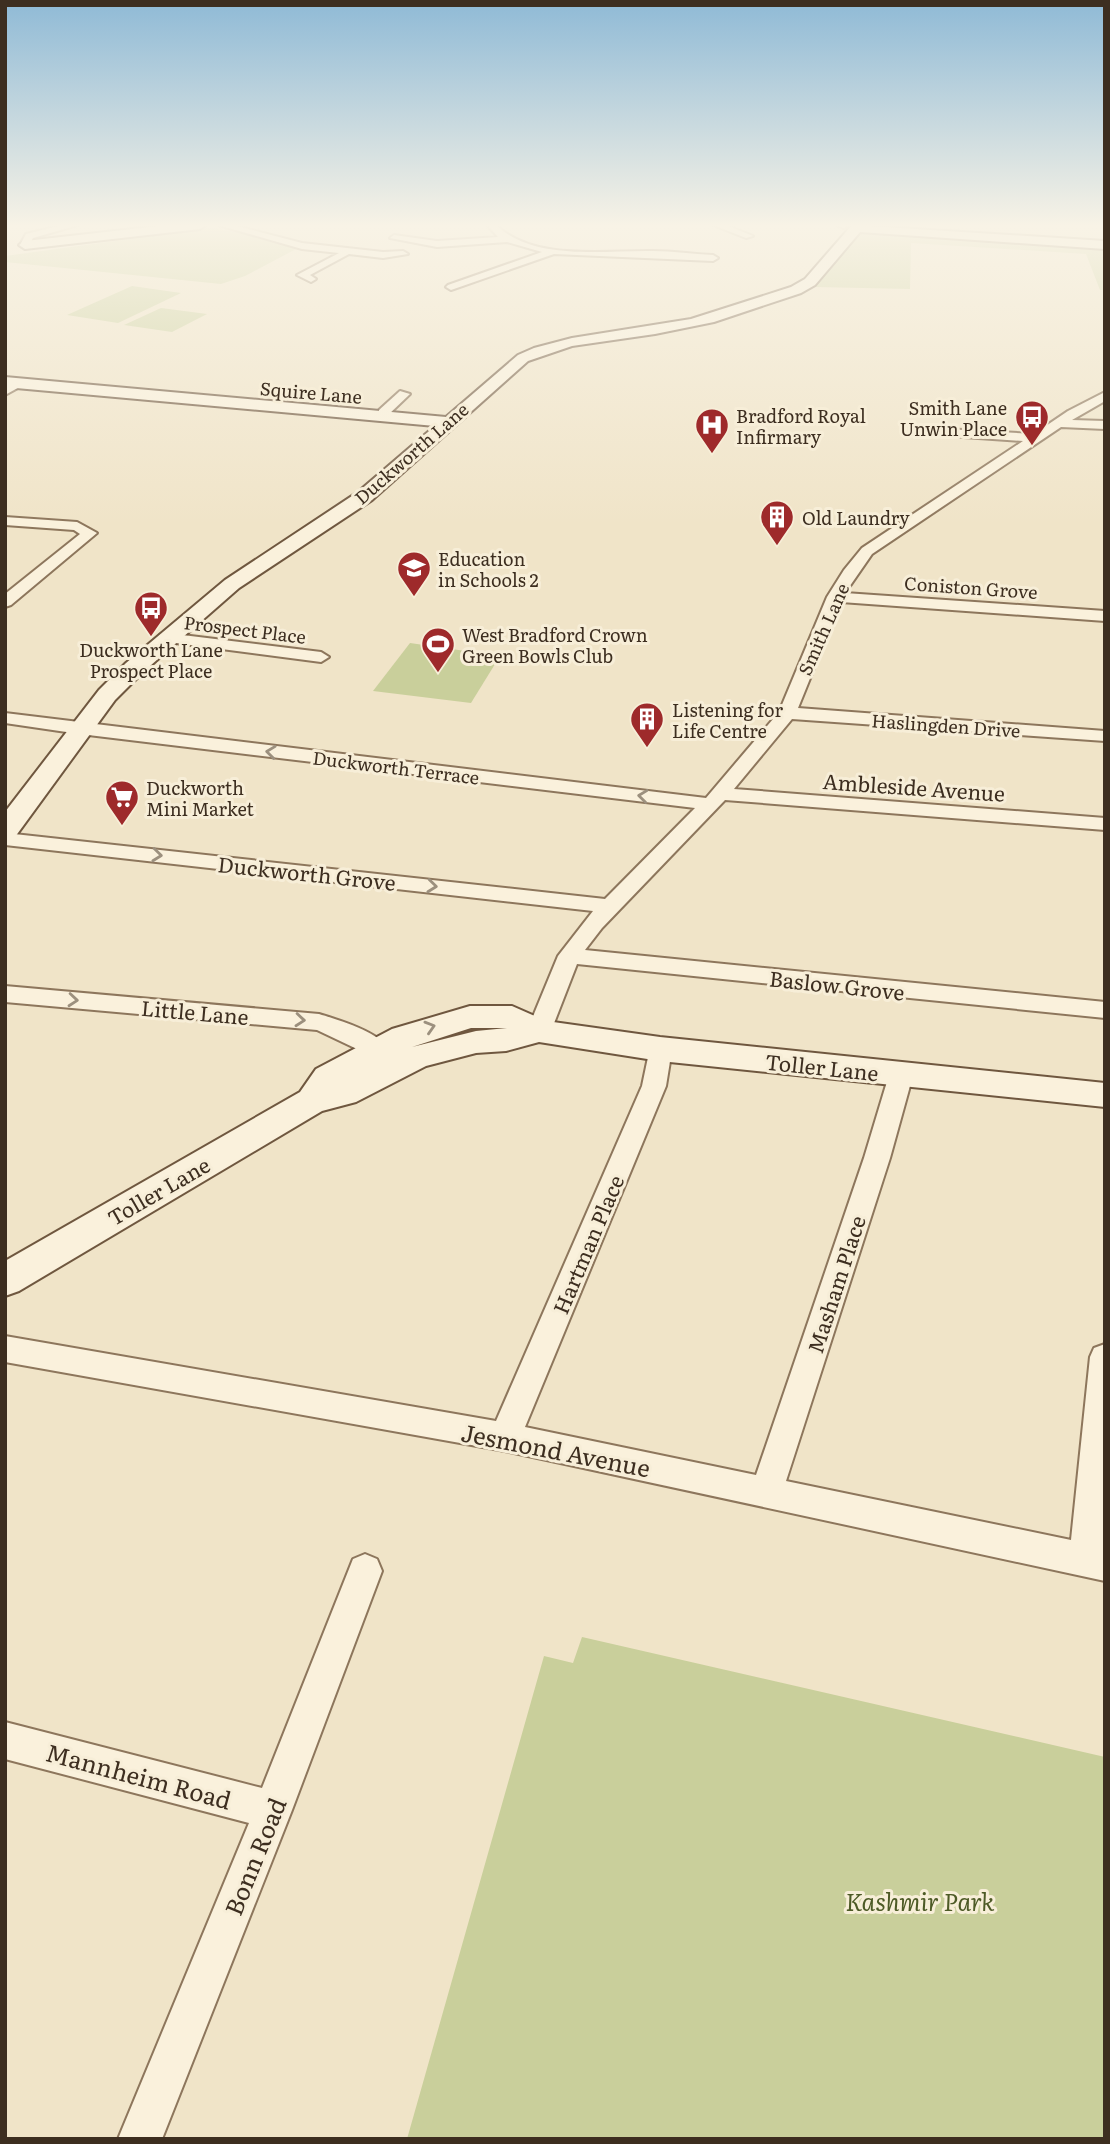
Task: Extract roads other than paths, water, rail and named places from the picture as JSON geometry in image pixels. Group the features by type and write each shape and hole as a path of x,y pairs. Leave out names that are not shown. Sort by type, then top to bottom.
{"street":[{"name":"Duckworth Lane","path":"5,831 12,813 107,695 166,638 232,584 365,496 507,370 540,350 583,338 683,325"},
{"name":"Squire Lane","path":"10,386 446,422"},
{"path":"383,413 404,394"},
{"name":"Smith Lane","path":"539,1031 569,956 610,906 716,799 787,713 835,597 849,573 867,551 1059,423 1105,396"},
{"path":"1059,423 1105,425"},
{"path":"949,432 1036,438"},
{"path":"5,521 77,526 90,533 5,602"},
{"name":"Coniston Grove","path":"835,597 1105,616"},
{"name":"Prospect Place","path":"166,638 321,657"},
{"name":"Haslingden Drive","path":"787,713 1105,736"},
{"name":"Duckworth Terrace","path":"5,718 167,740 716,799"},
{"name":"Ambleside Avenue","path":"716,799 1105,824"},
{"name":"Duckworth Grove","path":"5,839 610,906"},
{"name":"Baslow Grove","path":"569,956 1105,1010"},
{"name":"Little Lane","path":"5,994 318,1022 347,1032 374,1064"},
{"name":"Toller Lane","path":"5,1280 312,1101 345,1093 374,1064 539,1031 660,1049 1105,1095"},
{"name":"Hartman Place","path":"505,1437 654,1086 660,1049"},
{"name":"Masham Place","path":"766,1492 877,1158 901,1075"},
{"name":"Jesmond Avenue","path":"5,1349 505,1437 1095,1562"},
{"path":"1095,1562 1105,1357"},
{"name":"Bonn Road","path":"140,2139 273,1810 365,1571"},
{"name":"Mannheim Road","path":"5,1740 273,1810"}],"place":[{"name":"Smith Lane Unwin Place","path":"1032,447"},
{"name":"Bradford Royal Infirmary","path":"712,455"},
{"name":"Old Laundry","path":"777,547"},
{"name":"Education in Schools 2","path":"414,598"},
{"name":"Duckworth Lane Prospect Place","path":"151,638"},
{"name":"West Bradford Crown Green Bowls Club","path":"438,674"},
{"name":"Listening for Life Centre","path":"647,749"},
{"name":"Duckworth Mini Market","path":"122,827"}],"park label":[{"name":"Kashmir Park","path":"920,1900"}]}
